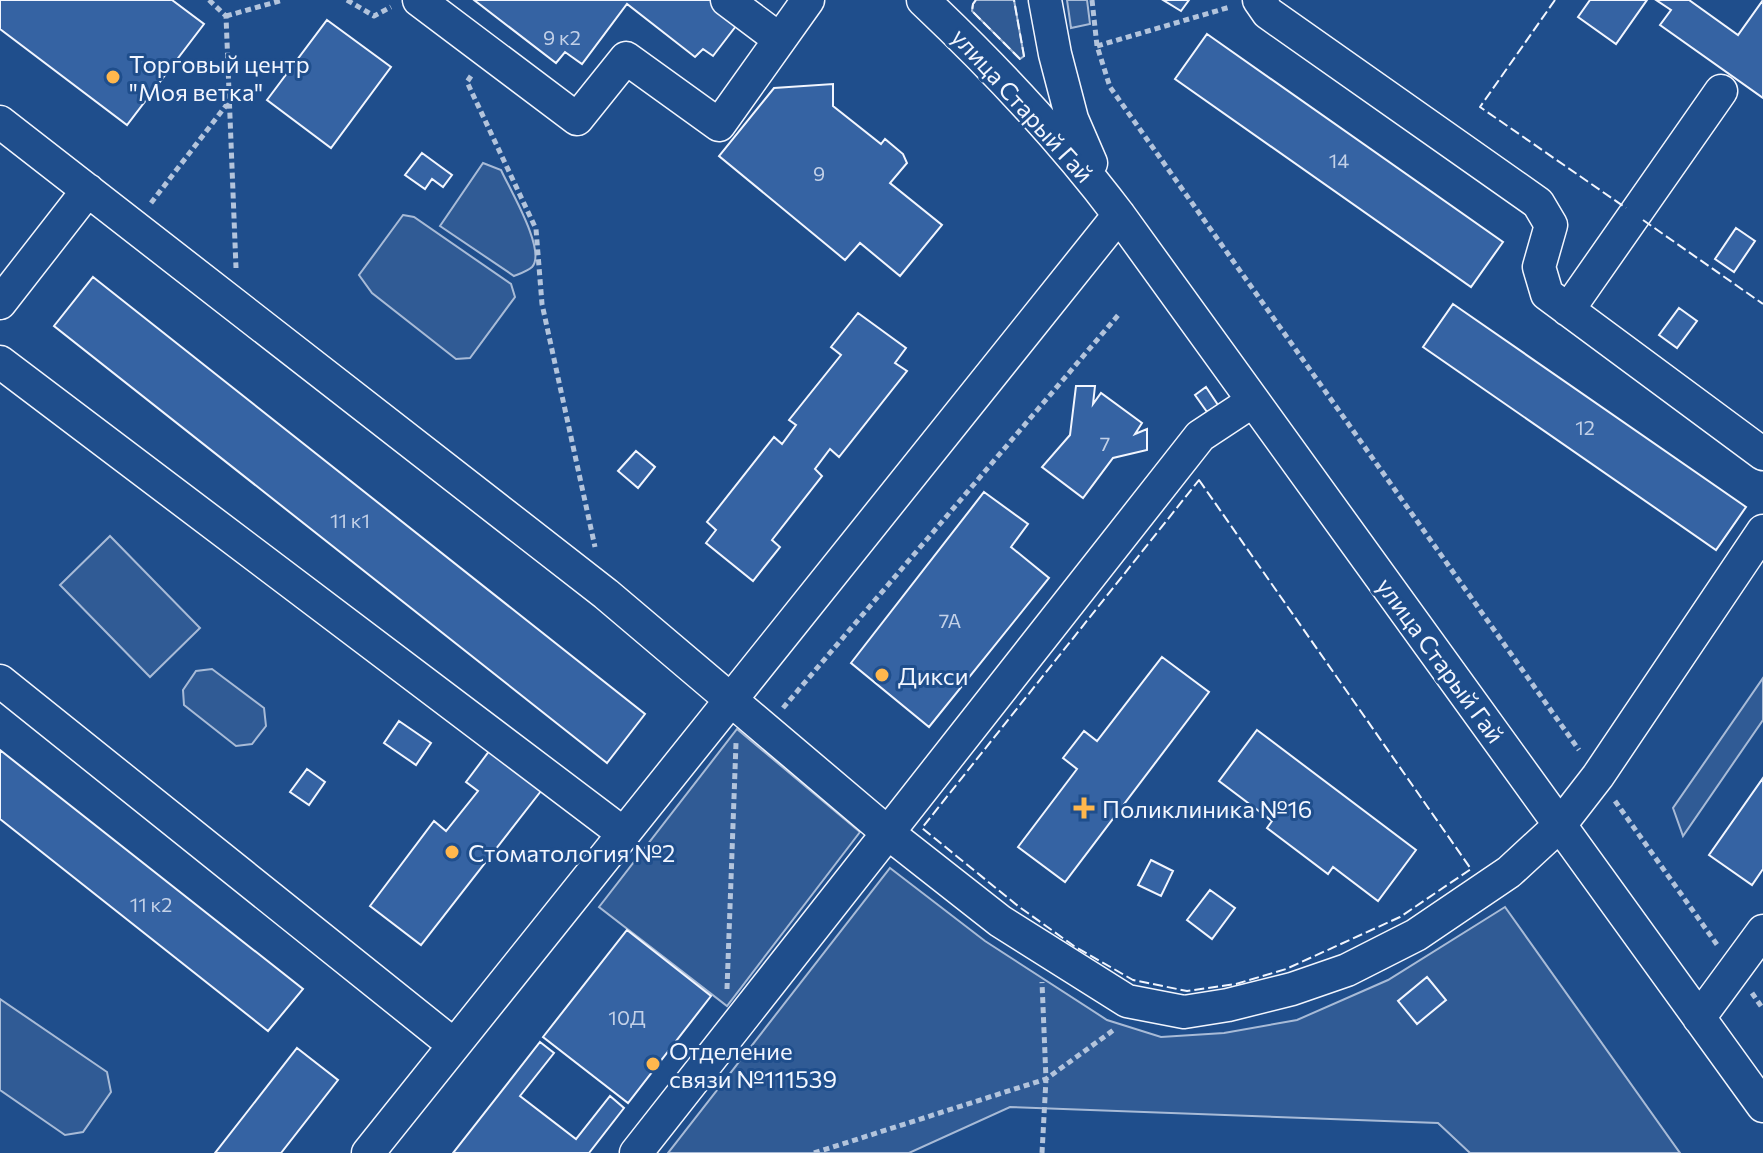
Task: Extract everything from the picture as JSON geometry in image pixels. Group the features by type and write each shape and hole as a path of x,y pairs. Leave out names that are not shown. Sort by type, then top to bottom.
{"street":[{"path":"727,0 779,39"},
{"path":"407,3 490,54 577,119 626,58 719,125 808,0"},
{"name":"улица Старый Гай","path":"923,0 966,40 1062,143 1119,215 1763,1106"},
{"name":"улица Старый Гай","path":"1045,0 1072,119 1093,168 1119,215"},
{"path":"1249,2 1538,203 1551,225 1539,267 1547,294 1763,454"},
{"path":"1568,310 1721,91"},
{"path":"0,122 606,594 888,833 1000,921 1127,1001 1184,1012 1292,989 1347,970 1416,935 1509,872 1560,825 1598,776 1763,531"},
{"path":"0,303 88,190"},
{"path":"368,1153 1119,215"},
{"path":"0,362 624,834"},
{"path":"636,1153 1200,436 1253,401"},
{"path":"0,681 454,1045"},
{"path":"1699,1018 1763,931"}],"path":[{"path":"209,0 226,16 238,308"},
{"path":"226,16 283,0"},
{"path":"347,0 374,16 407,3"},
{"path":"1092,0 1097,46 1110,87 1763,1009"},
{"path":"1097,46 1249,2"},
{"path":"490,54 467,82 536,229 542,304 596,548"},
{"path":"134,226 228,103"},
{"path":"765,729 1120,313"},
{"path":"814,1153 1046,1079 1117,1027"}],"shaded area":[{"path":"976,0 1014,0 1024,56 1020,59 972,11"},
{"path":"1067,0 1087,0 1090,24 1071,28"},
{"path":"483,163 501,170 535,248 532,267 514,276 440,226"},
{"path":"403,215 414,217 511,284 515,297 470,358 456,359 372,293 359,275"},
{"path":"110,536 200,628 150,677 60,585"},
{"path":"212,669 264,708 266,726 252,744 236,746 184,705 183,690 196,671"},
{"path":"1763,678 1763,720 1683,836 1673,808"},
{"path":"737,729 860,832 727,1006 599,907"},
{"path":"890,868 985,941 1107,1020 1161,1037 1224,1033 1297,1020 1388,980 1505,907 1680,1153 1470,1153 1438,1123 1010,1107 909,1153 668,1153"},
{"path":"0,999 107,1072 111,1092 83,1132 65,1135 0,1090"}],"building":[{"name":"Торговый центр \"Моя ветка\"","path":"0,0 172,0 204,24 127,125 0,29"},
{"path":"474,0 722,0 736,26 713,56 703,49 695,57 627,4 582,64 565,52 556,63"},
{"path":"1163,0 1189,0 1181,11"},
{"path":"1590,0 1647,0 1616,44 1578,17"},
{"path":"1656,0 1689,0 1738,35 1763,0 1763,98 1660,25 1671,10"},
{"path":"327,20 391,67 331,148 267,100"},
{"path":"1207,34 1503,242 1471,287 1175,79"},
{"path":"833,84 833,106 881,144 885,139 903,154 907,163 890,183 942,225 900,276 860,243 845,260 719,156 774,88"},
{"path":"422,153 452,175 443,187 432,179 425,189 405,175"},
{"path":"1736,228 1755,241 1734,272 1715,259"},
{"path":"93,277 645,714 607,763 54,326"},
{"path":"1453,304 1746,507 1716,550 1423,347"},
{"path":"1679,308 1697,321 1677,348 1659,335"},
{"path":"858,313 906,348 895,363 907,371 839,457 830,449 815,469 822,476 772,540 780,547 753,581 706,543 716,530 707,522 774,437 782,444 796,425 789,420 841,355 831,347"},
{"path":"1076,386 1095,386 1093,404 1101,393 1142,423 1135,434 1147,429 1147,450 1113,458 1083,498 1042,467 1070,435"},
{"path":"1206,387 1218,405 1207,412 1195,395"},
{"path":"636,451 655,467 638,488 618,471"},
{"path":"984,492 1028,524 1011,547 1049,578 929,727 851,663"},
{"name":"Поликлиника №16","path":"1162,657 1209,692 1065,882 1018,847 1077,769 1063,758 1084,731 1097,741"},
{"path":"399,721 431,743 416,765 384,743"},
{"path":"1257,730 1416,850 1378,901 1333,867 1328,874 1267,828 1272,821 1219,781"},
{"path":"0,750 303,989 268,1031 0,819"},
{"name":"Стоматология №2","path":"490,750 541,791 421,945 370,906 434,821 446,831 478,791 466,782"},
{"path":"307,769 325,782 309,805 290,792"},
{"path":"1763,778 1763,869 1752,885 1709,855"},
{"path":"1151,860 1173,871 1161,896 1138,885"},
{"path":"1210,890 1235,908 1212,939 1187,920"},
{"path":"627,930 711,996 628,1103 543,1037"},
{"path":"1427,977 1446,1000 1417,1024 1398,1001"},
{"path":"540,1042 554,1053 520,1096 576,1139 610,1096 624,1108 589,1153 453,1153"},
{"path":"297,1048 338,1080 281,1153 215,1153"}],"fence":[{"path":"976,0 972,11 1020,59 1024,56 1014,0"},
{"path":"1555,0 1480,107 1626,208"},
{"path":"1643,220 1763,304"},
{"path":"1199,480 1471,869 1400,917 1286,969 1236,984 1187,991 1133,980 1074,946 1018,906 922,828 1199,480"}],"place":[{"name":"Торговый центр \"Моя ветка\"","path":"113,77"},
{"name":"Дикси","path":"882,675"},
{"name":"Поликлиника №16","path":"1084,808"},
{"name":"Стоматология №2","path":"452,852"},
{"name":"Отделение связи №111539","path":"653,1064"}]}
